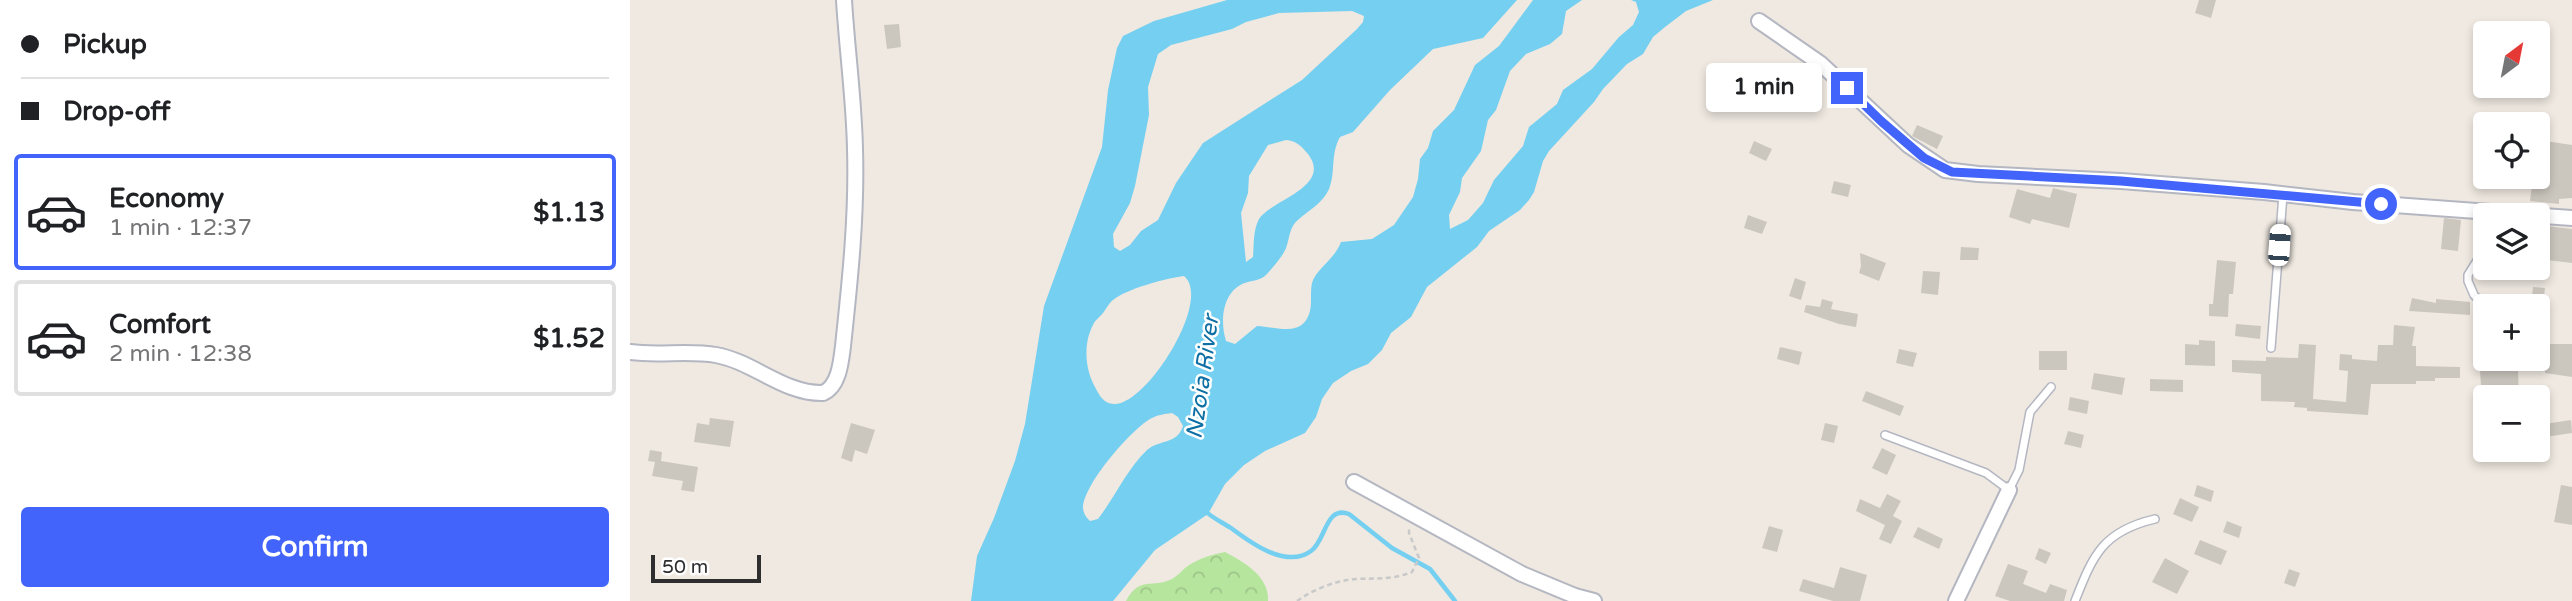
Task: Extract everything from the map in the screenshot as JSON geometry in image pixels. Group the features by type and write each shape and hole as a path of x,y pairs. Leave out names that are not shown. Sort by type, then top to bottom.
{"street":[{"path":"630,352 717,355 799,389 823,393 832,387 841,362 843,346 853,251 855,199 855,129 844,0"},
{"path":"1759,21 1821,64 1908,145 1945,170 2121,181 2353,202 2473,209"},
{"path":"2550,216 2572,218"},
{"path":"1354,482 1522,573 1565,593 1594,601"},
{"path":"1956,601 2009,490"}],"lane":[{"path":"2271,348 2283,194"},
{"path":"2473,267 2468,281 2474,294"},
{"path":"1885,435 1986,473 2009,490 2019,470 2030,412 2052,387"},
{"path":"2075,601 2097,552 2113,535 2155,519"}],"path":[{"path":"1297,601 1318,590 1352,579 1388,579 1412,572 1419,558 1409,533 1413,513"}],"green space":[{"path":"1225,552 1254,571 1265,585 1268,601 1126,601 1141,585 1165,582 1194,562"}],"water":[{"name":"Nzoia River","path":"1227,0 1517,0 1483,38 1433,49 1390,90 1353,132 1340,137 1335,150 1331,183 1326,194 1296,222 1285,251 1267,274 1242,284 1230,294 1224,309 1224,334 1226,341 1235,344 1257,326 1288,329 1302,325 1310,311 1314,278 1341,242 1372,239 1394,225 1413,197 1420,159 1428,148 1433,131 1454,110 1475,65 1499,46 1533,0 1582,0 1566,11 1562,34 1550,44 1526,54 1510,71 1496,110 1488,120 1481,151 1462,178 1460,192 1449,215 1450,229 1468,220 1483,203 1494,180 1523,146 1529,127 1557,104 1563,90 1592,69 1633,25 1639,12 1636,2 1631,0 1713,0 1686,11 1665,27 1653,37 1643,54 1627,64 1603,89 1549,151 1529,200 1520,210 1489,231 1477,247 1427,287 1411,317 1391,333 1382,350 1368,364 1333,383 1305,433 1265,451 1244,465 1225,484 1208,514 1155,550 1113,601 971,601 977,556 1015,461 1025,424 1044,306 1102,147 1108,90 1117,48 1123,36 1154,21","holes":["1352,11 1364,16 1357,29 1302,80 1203,143 1176,183 1158,220 1141,231 1130,245 1120,251 1114,247 1113,234 1130,203 1135,186 1149,115 1148,87 1158,54 1171,45 1279,13","1286,140 1298,144 1314,165 1313,175 1307,184 1259,219 1253,257 1246,262 1241,213 1248,193 1249,176 1268,145","1184,276 1191,288 1190,306 1172,350 1143,388 1127,400 1114,404 1107,402 1097,390 1087,364 1088,340 1094,323 1119,296","1172,413 1178,417 1183,426 1180,432 1172,439 1147,450 1133,466 1098,519 1090,521 1083,507 1100,472 1141,425 1161,415"]}],"building":[{"path":"2199,0 2216,0 2211,18 2195,13"},
{"path":"899,24 901,47 887,49 884,25"},
{"path":"1917,125 1943,136 1937,149 1912,136"},
{"path":"1754,141 1772,149 1766,161 1749,153"},
{"path":"2550,142 2572,145 2572,198 2559,199 2559,204 2530,201 2532,189 2550,189"},
{"path":"1834,181 1851,185 1848,197 1831,193"},
{"path":"2053,188 2077,194 2069,228 2032,219 2030,224 2009,217 2017,189 2050,198"},
{"path":"1748,215 1767,222 1762,234 1744,228"},
{"path":"2444,218 2461,220 2458,251 2441,249"},
{"path":"2550,226 2572,229 2572,263 2550,260"},
{"path":"1961,247 1979,248 1978,260 1960,260"},
{"path":"1860,253 1886,263 1879,281 1859,273"},
{"path":"2217,260 2236,262 2233,294 2229,294 2228,317 2209,316 2209,304 2213,304"},
{"path":"1923,271 1940,272 1938,295 1921,293"},
{"path":"1795,278 1806,282 1801,300 1789,296"},
{"path":"2533,287 2545,288 2544,294 2532,294"},
{"path":"2412,298 2436,303 2436,299 2470,302 2470,315 2409,311"},
{"path":"1822,299 1833,302 1831,309 1858,314 1856,327 1804,312 1806,305 1820,307"},
{"path":"2236,324 2261,326 2260,339 2235,336"},
{"path":"2394,325 2415,327 2412,346 2416,346 2416,366 2460,367 2460,378 2435,378 2435,381 2416,381 2416,384 2371,384 2368,415 2307,411 2307,408 2294,407 2295,402 2261,401 2261,374 2232,372 2232,360 2298,358 2299,344 2316,345 2313,399 2346,402 2348,371 2339,370 2340,354 2352,355 2352,359 2377,361 2378,345 2393,345"},
{"path":"2199,340 2215,341 2215,366 2185,365 2185,344 2199,345"},
{"path":"2550,344 2572,344 2572,377 2545,373 2550,371"},
{"path":"1780,347 1802,352 1799,365 1777,359"},
{"path":"1899,349 1917,353 1913,367 1896,363"},
{"path":"2039,351 2067,351 2067,370 2039,370"},
{"path":"2480,371 2518,371 2519,385 2481,385"},
{"path":"2094,373 2125,378 2122,395 2091,389"},
{"path":"2150,379 2183,380 2183,392 2150,391"},
{"path":"1866,391 1904,406 1900,416 1862,401"},
{"path":"2070,397 2089,401 2087,414 2068,410"},
{"path":"710,418 734,421 730,447 694,442 697,423 709,425"},
{"path":"2571,420 2572,433 2550,436 2550,423"},
{"path":"851,423 875,430 867,454 855,450 852,462 841,458"},
{"path":"1825,423 1838,426 1834,443 1821,440"},
{"path":"2068,431 2084,435 2081,448 2064,444"},
{"path":"1882,448 1896,455 1887,475 1872,468"},
{"path":"650,450 662,452 661,461 698,467 694,492 681,490 683,481 652,476 655,462 648,461"},
{"path":"2197,485 2214,491 2211,502 2194,496"},
{"path":"2561,485 2572,487 2572,525 2554,522"},
{"path":"1887,494 1901,501 1893,516 1902,521 1891,544 1879,539 1885,525 1856,511 1860,499 1880,508"},
{"path":"2180,498 2199,507 2192,522 2173,514"},
{"path":"2227,521 2242,527 2239,538 2223,532"},
{"path":"1769,526 1783,530 1777,552 1762,548"},
{"path":"1918,527 1943,539 1939,549 1913,537"},
{"path":"2200,540 2227,551 2221,565 2194,554"},
{"path":"2039,548 2051,553 2046,564 2035,559"},
{"path":"2165,558 2189,571 2177,594 2152,582"},
{"path":"2008,564 2028,571 2023,584 2046,593 2050,584 2067,590 2064,601 2010,601 1995,596"},
{"path":"1840,567 1867,575 1860,601 1833,601 1799,591 1803,579 1834,588"},
{"path":"2289,569 2300,573 2295,587 2284,583"}],"waterway":[{"path":"1204,510 1259,547 1280,556 1291,557 1311,551 1335,515 1349,514 1392,548 1430,569 1455,601"}],"route":[{"path":"1847,88 1924,158 1952,172 2121,181 2381,204"}]}
